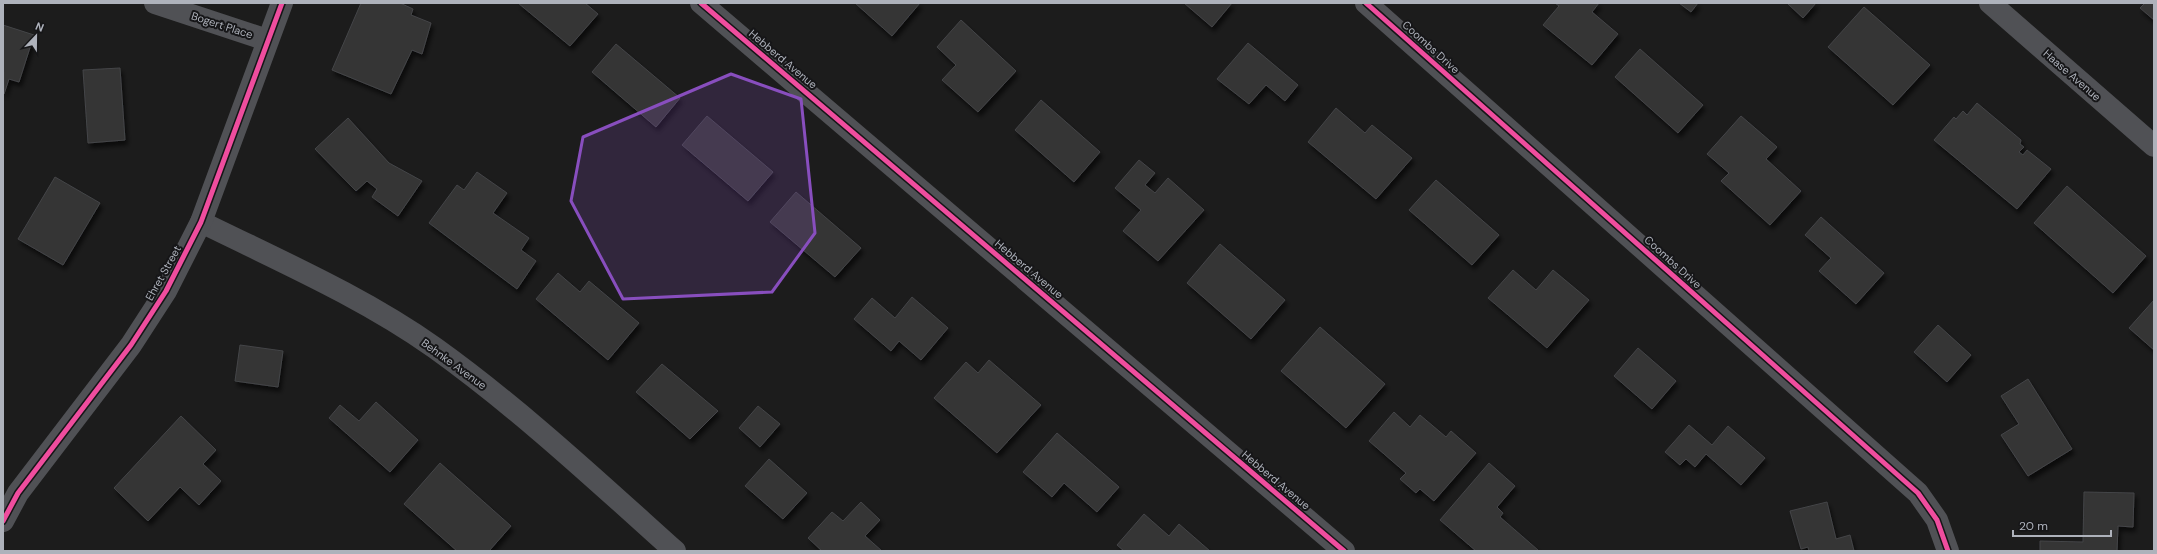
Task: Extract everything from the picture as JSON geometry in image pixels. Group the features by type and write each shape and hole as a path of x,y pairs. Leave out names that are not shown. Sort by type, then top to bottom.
{"street":[{"name":"Bogert Place","path":"155,3 267,40"},
{"name":"Ehret Street","path":"3,521 18,493 131,346 166,291 201,222 267,40 282,3"},
{"name":"Hebberd Avenue","path":"701,3 1344,551"},
{"name":"Coombs Drive","path":"1366,3 1918,493 1937,520 1948,551"},
{"name":"Haase Avenue","path":"1990,3 2154,146"},
{"name":"Behnke Avenue","path":"201,222 354,297 434,348 522,414 675,551"}],"highlighted area":[{"path":"731,74 801,99 815,233 772,292 623,299 571,201 583,137"}],"building":[{"path":"361,3 400,3 413,9 411,15 431,23 422,54 412,50 391,94 332,70"},
{"path":"518,3 585,3 598,14 570,46"},
{"path":"855,3 920,3 892,36"},
{"path":"1184,3 1232,3 1212,27"},
{"path":"1555,3 1599,3 1592,12 1618,34 1592,65 1543,25 1559,6"},
{"path":"1679,3 1698,3 1691,12"},
{"path":"1787,3 1816,3 1803,18"},
{"path":"2145,3 2154,3 2154,20 2140,8"},
{"path":"1864,7 1930,65 1893,105 1828,47"},
{"path":"961,20 1016,71 978,112 942,80 956,65 937,47"},
{"path":"3,25 34,35 19,82 9,79 4,94"},
{"path":"1248,43 1298,85 1285,101 1266,85 1249,104 1217,79"},
{"path":"616,44 680,98 656,127 592,72"},
{"path":"1640,49 1703,105 1678,133 1615,77"},
{"path":"120,68 125,140 88,143 83,70"},
{"path":"1041,100 1100,152 1074,182 1015,130"},
{"path":"1977,103 2021,140 2020,144 2024,147 2019,152 2023,155 2027,150 2051,169 2017,209 1934,140 1954,117 1956,119 1963,111 1967,115"},
{"path":"1336,108 1365,133 1372,125 1412,158 1376,199 1308,142"},
{"path":"707,116 773,172 748,201 682,145"},
{"path":"1741,116 1777,147 1766,159 1801,191 1770,225 1721,181 1729,173 1707,154"},
{"path":"348,118 389,163 422,181 398,216 372,197 377,189 367,181 356,191 315,149"},
{"path":"1139,160 1155,173 1145,185 1155,193 1168,178 1204,210 1158,261 1123,231 1141,210 1115,188"},
{"path":"477,172 507,193 493,213 529,238 521,250 536,261 517,289 429,223 457,185 464,190"},
{"path":"55,177 100,203 63,265 18,239"},
{"path":"1436,180 1499,235 1472,265 1409,210"},
{"path":"2067,186 2146,256 2113,293 2034,223"},
{"path":"796,192 861,248 835,277 770,222"},
{"path":"1821,217 1884,273 1856,304 1819,271 1831,258 1805,235"},
{"path":"1220,244 1285,300 1251,339 1187,283"},
{"path":"1513,270 1536,290 1553,270 1589,300 1547,348 1488,298"},
{"path":"558,273 580,292 589,281 639,323 608,360 536,299"},
{"path":"912,297 948,328 921,360 899,341 891,351 854,319 872,298 895,318"},
{"path":"2154,300 2154,350 2129,328"},
{"path":"1938,325 1971,355 1947,382 1914,352"},
{"path":"1320,327 1385,384 1346,428 1281,371"},
{"path":"240,345 283,351 278,387 235,381"},
{"path":"1638,348 1676,381 1652,409 1614,376"},
{"path":"989,360 1041,405 997,453 934,398 966,362 978,373"},
{"path":"662,364 718,411 690,439 636,392"},
{"path":"2028,379 2072,449 2028,476 2001,435 2019,424 2001,396"},
{"path":"376,402 418,440 390,472 329,418 340,405 359,421"},
{"path":"758,406 780,424 760,447 739,428"},
{"path":"1394,412 1410,427 1420,415 1446,437 1451,431 1476,453 1434,501 1420,489 1416,493 1400,479 1406,473 1369,441"},
{"path":"181,416 216,450 203,464 221,481 199,505 180,487 148,521 114,488"},
{"path":"1689,425 1712,445 1728,426 1765,458 1741,485 1706,454 1695,467 1686,459 1680,465 1665,452"},
{"path":"1057,433 1119,487 1097,512 1064,483 1052,497 1023,472"},
{"path":"769,459 807,493 783,519 745,486"},
{"path":"440,463 511,526 489,551 457,551 404,504"},
{"path":"1489,463 1515,486 1497,507 1503,513 1500,517 1538,550 1537,551 1476,551 1440,520"},
{"path":"2084,492 2134,493 2133,527 2118,526 2117,551 2040,551 2040,541 2083,542"},
{"path":"861,502 880,520 865,536 882,551 822,551 808,538 832,512 843,521"},
{"path":"1827,502 1836,539 1850,535 1854,551 1809,551 1808,547 1801,549 1790,511"},
{"path":"1144,514 1169,536 1179,524 1210,551 1124,551 1117,545"}],"cycle path":[{"path":"3,521 18,493 131,345 166,291 201,222 282,3"},
{"path":"701,3 1344,551"},
{"path":"1366,3 1918,493 1937,520 1948,551"}]}
